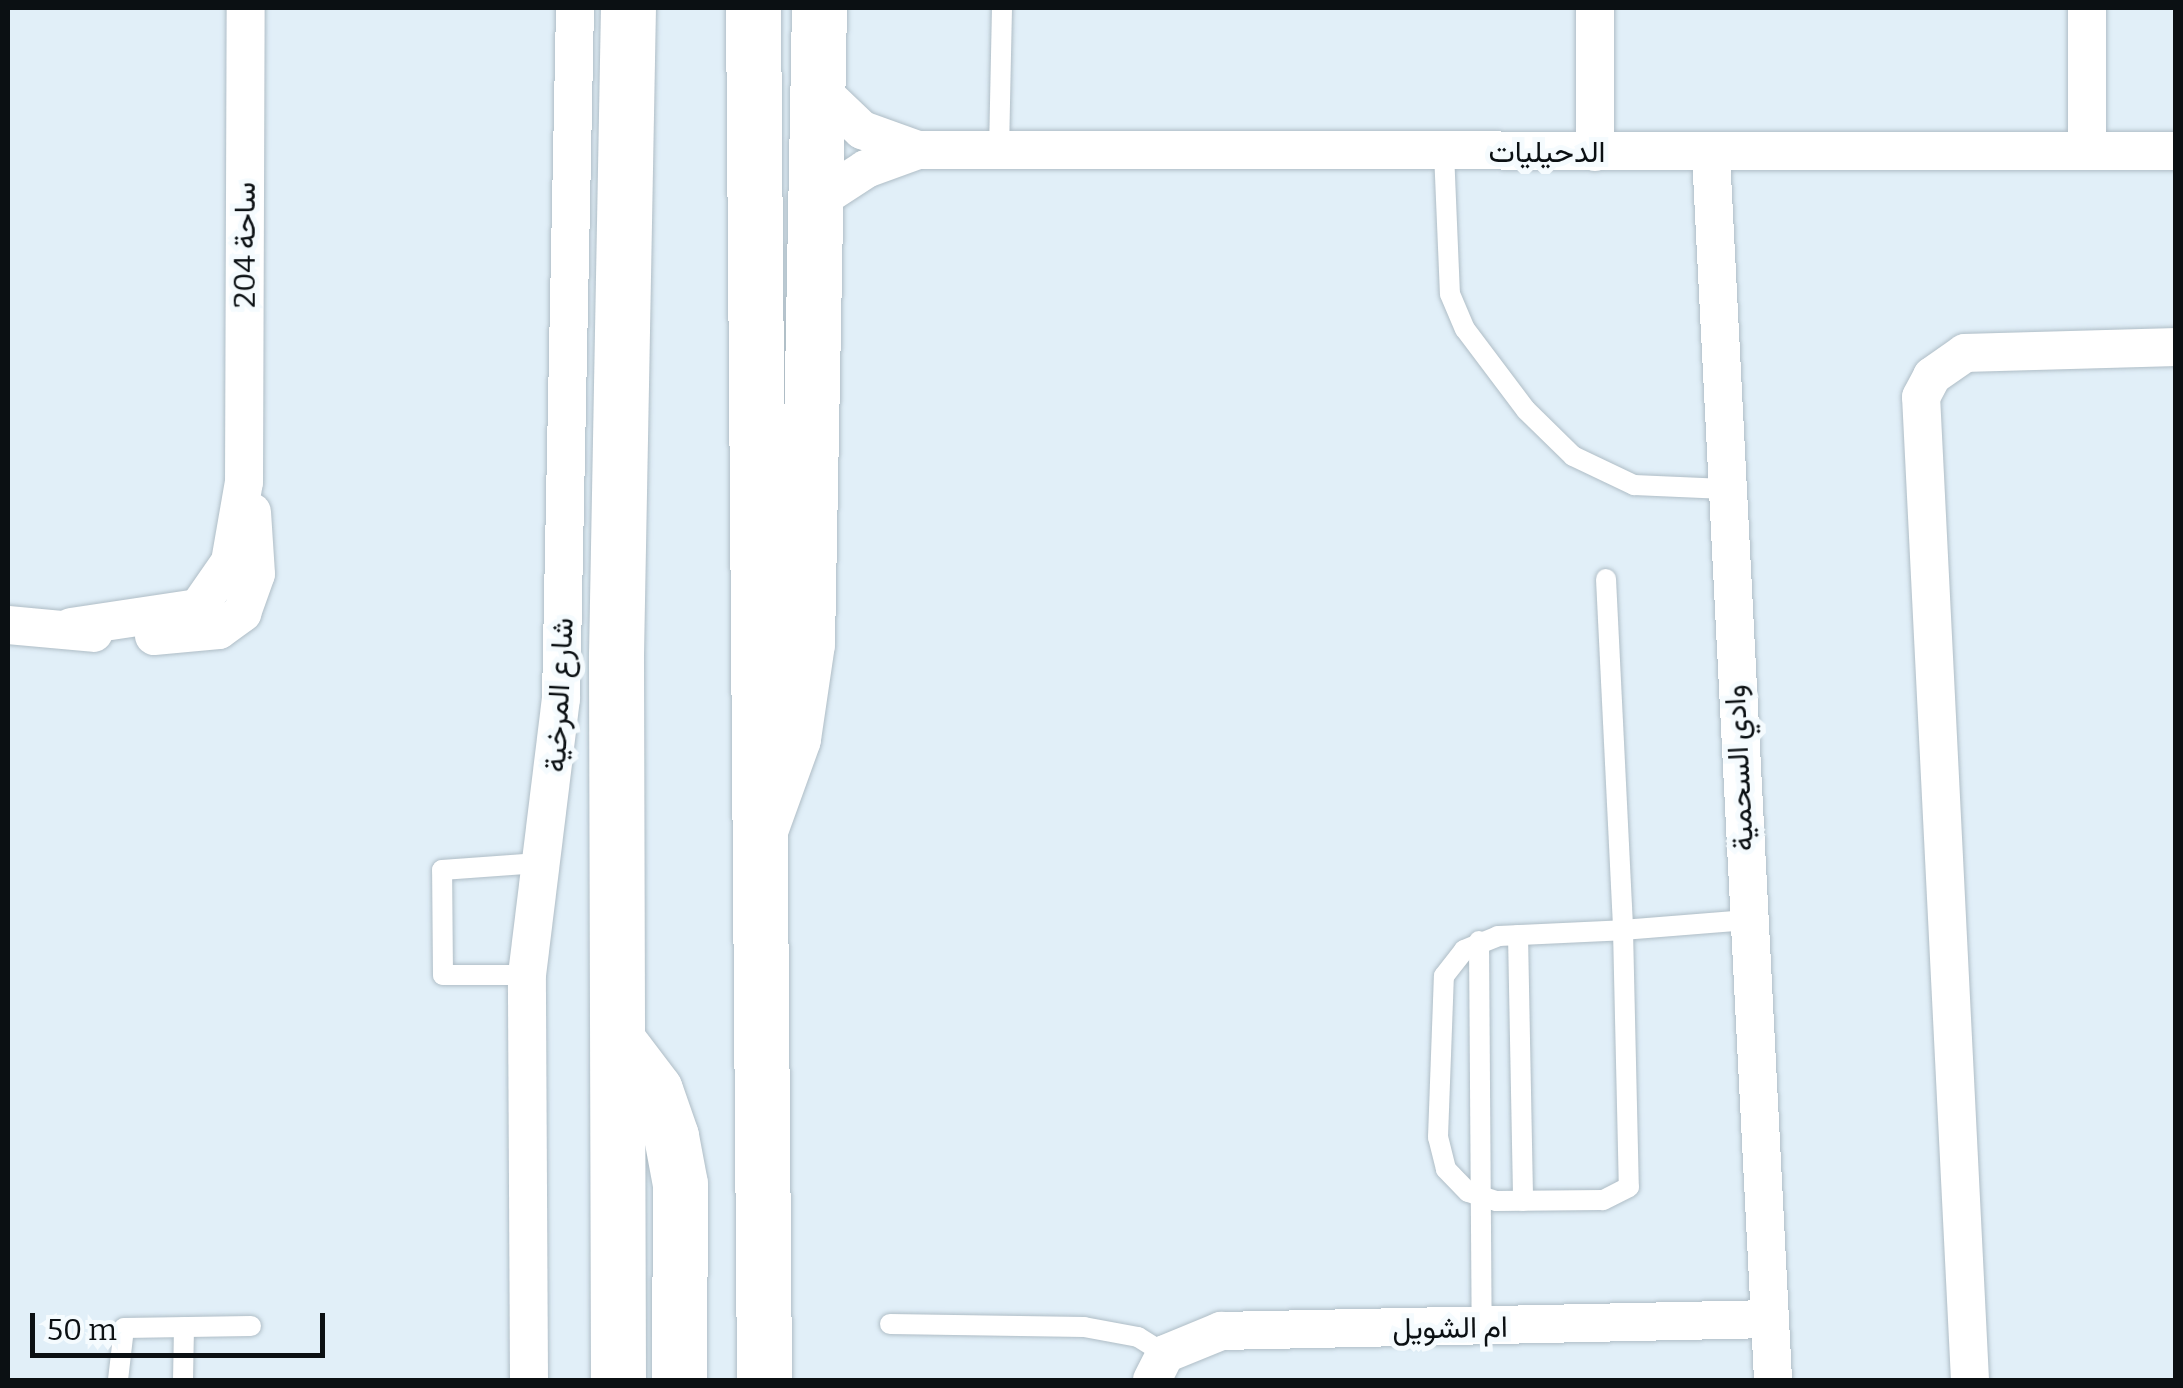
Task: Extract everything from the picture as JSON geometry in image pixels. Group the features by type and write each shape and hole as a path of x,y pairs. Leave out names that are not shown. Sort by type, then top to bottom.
{"main road":[{"name":"شارع المرخية","path":"618,1380 628,8"},
{"path":"754,8 754,844 764,1380"},
{"path":"754,844 793,738 808,644 820,199 819,8"},
{"path":"618,1041 655,1090 671,1136 680,1184 680,1380"}],"street":[{"name":"ساحة 204","path":"8,626 71,627 184,613 208,601 230,562 244,482 246,8"},
{"name":"شارع المرخية","path":"529,1380 527,976 562,698 575,8"},
{"path":"1595,8 1595,152"},
{"path":"2087,8 2087,151"},
{"name":"الدحيليات","path":"820,90 862,130 918,150 1711,155 2176,151"},
{"name":"الدحيليات","path":"820,199 866,169 918,150"},
{"name":"وادي السحمية","path":"1711,155 1773,1380"},
{"path":"1970,1380 1921,397 1932,376 1965,354 2176,346"},
{"name":"ام الشويل","path":"1159,1367 1221,1331 1770,1320"}],"lane":[{"path":"999,151 1002,8"},
{"path":"1444,152 1450,294 1465,328 1526,410 1574,456 1634,485 1726,489"},
{"path":"1606,579 1623,930 1632,1180 1614,1199 1523,1202 1482,1200 1455,1182 1438,1137 1439,992 1453,962 1479,941 1518,935 1623,930 1747,920"},
{"path":"527,976 443,976 442,870 539,863"},
{"path":"1518,935 1523,1202"},
{"path":"1479,941 1482,1328"},
{"path":"890,1324 1084,1327 1138,1337 1159,1367"},
{"path":"118,1380 120,1332 184,1326 251,1326"},
{"path":"183,1380 184,1326"}]}
